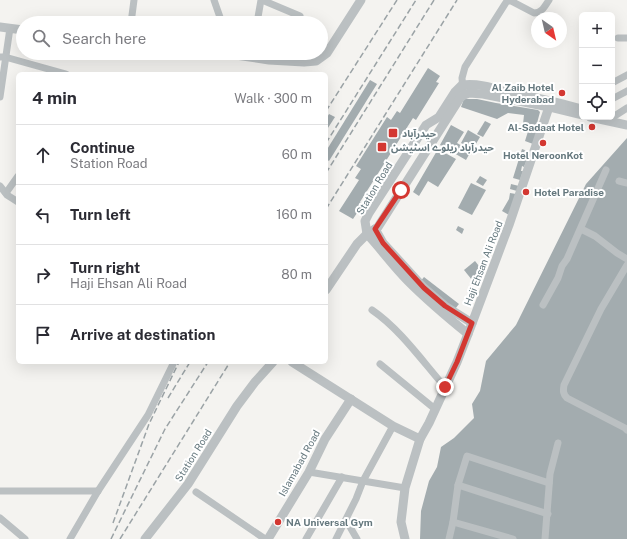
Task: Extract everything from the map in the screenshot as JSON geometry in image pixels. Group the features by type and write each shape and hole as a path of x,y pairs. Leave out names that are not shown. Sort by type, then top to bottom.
{"street":[{"path":"132,16 134,0"},
{"path":"214,0 220,16"},
{"path":"258,16 261,0 300,16"},
{"path":"328,51 361,0"},
{"path":"328,287 357,244 367,234 375,229 460,98 463,90 462,78 465,67 504,4 511,1 534,13 538,13 548,0"},
{"path":"0,27 16,29"},
{"path":"0,97 3,57 10,28"},
{"path":"618,38 627,38"},
{"path":"3,57 59,72"},
{"path":"289,60 304,62 317,60"},
{"path":"615,81 627,75"},
{"path":"463,90 579,109"},
{"name":"Station Road","path":"367,234 365,221 369,213 426,125 439,117 455,92 463,90"},
{"path":"615,97 627,91"},
{"path":"550,104 579,114"},
{"name":"Haji Ehsan Ali Road","path":"404,538 401,522 406,488 420,439 457,362 468,334 509,225 550,104"},
{"path":"615,114 627,108"},
{"path":"615,117 627,120"},
{"path":"604,120 627,125"},
{"path":"543,305 558,278 562,266 568,259 606,170"},
{"path":"6,193 16,179"},
{"path":"619,181 627,183"},
{"path":"0,186 16,200"},
{"path":"375,229 383,243 424,288 445,306 472,323"},
{"path":"581,229 595,236 627,259"},
{"path":"367,234 407,280 439,310 468,334"},
{"path":"627,265 598,315 564,385 563,392 567,398 627,430"},
{"path":"372,310 380,315 403,338 445,387"},
{"path":"70,539 98,491 148,415 173,364"},
{"name":"Station Road","path":"145,539 188,484 237,406 271,364"},
{"path":"295,364 393,426 420,439"},
{"path":"380,364 435,409"},
{"name":"Islamabad Road","path":"266,539 309,472 325,439 351,399"},
{"path":"336,539 356,499 363,481 393,426"},
{"path":"546,539 549,483 558,444"},
{"path":"449,539 458,485 467,456 549,483"},
{"path":"309,472 406,488"},
{"path":"306,539 342,477"},
{"path":"458,485 548,514"},
{"path":"0,491 98,491"},
{"path":"196,492 266,539"},
{"path":"0,518 25,539"},
{"path":"346,520 357,539"},
{"path":"452,522 513,539"}],"building":[{"name":"حیدرآباد","path":"428,68 440,76 436,82 439,83 416,120 413,118 360,202 363,204 353,219 339,211 359,180 355,178 361,169 356,166 387,117 391,120 397,111 400,113"},
{"path":"370,80 377,84 329,161 328,148"},
{"path":"464,99 477,99 538,110 540,112 536,127 538,128 533,144 525,141 530,125 523,124 524,115 508,113 497,119 461,107"},
{"path":"329,114 335,117 328,128"},
{"path":"485,121 491,124 483,137 477,134"},
{"path":"451,125 464,132 457,143 471,151 466,160 440,145"},
{"path":"468,130 480,137 473,149 461,143"},
{"path":"627,138 627,539 420,539 421,511 429,481 437,467 441,447 454,438 474,418 472,404 480,391 486,361 516,325 586,184"},
{"path":"438,149 456,159 438,187 428,181 419,196 413,192"},
{"path":"522,149 530,152 524,167 522,166 521,171 523,171 520,180 513,178"},
{"path":"480,176 487,180 483,186 476,182"},
{"path":"471,183 486,190 472,215 458,208"},
{"path":"511,184 519,186 517,191 510,189"},
{"path":"510,193 516,194 509,215 502,211 509,199"},
{"path":"458,226 464,229 462,234 456,230"},
{"path":"475,261 483,271 472,280 464,270"},
{"path":"424,277 459,304 455,309 420,282"}],"railway":[{"path":"328,108 397,0"},
{"path":"328,140 416,0"},
{"path":"328,170 434,0"},
{"path":"328,206 457,0"},
{"path":"113,523 149,424 178,364"},
{"path":"168,398 189,364"},
{"path":"111,539 165,429 207,364"},
{"path":"120,539 229,364"}],"place":[{"name":"Al Zaib Hotel Hyderabad","path":"562,93"},
{"name":"Al-Sadaat Hotel","path":"592,127"},
{"name":"حیدرآباد","path":"393,133"},
{"name":"Hotel NeroonKot","path":"543,143"},
{"name":"حیدرآباد ریلوے اسٹیشن","path":"382,147"},
{"name":"Hotel Paradise","path":"526,192"},
{"name":"NA Universal Gym","path":"278,522"}],"route":[{"path":"401,190 378,227 375,229 383,243 424,288 445,306 472,323 457,362 445,387"}]}
